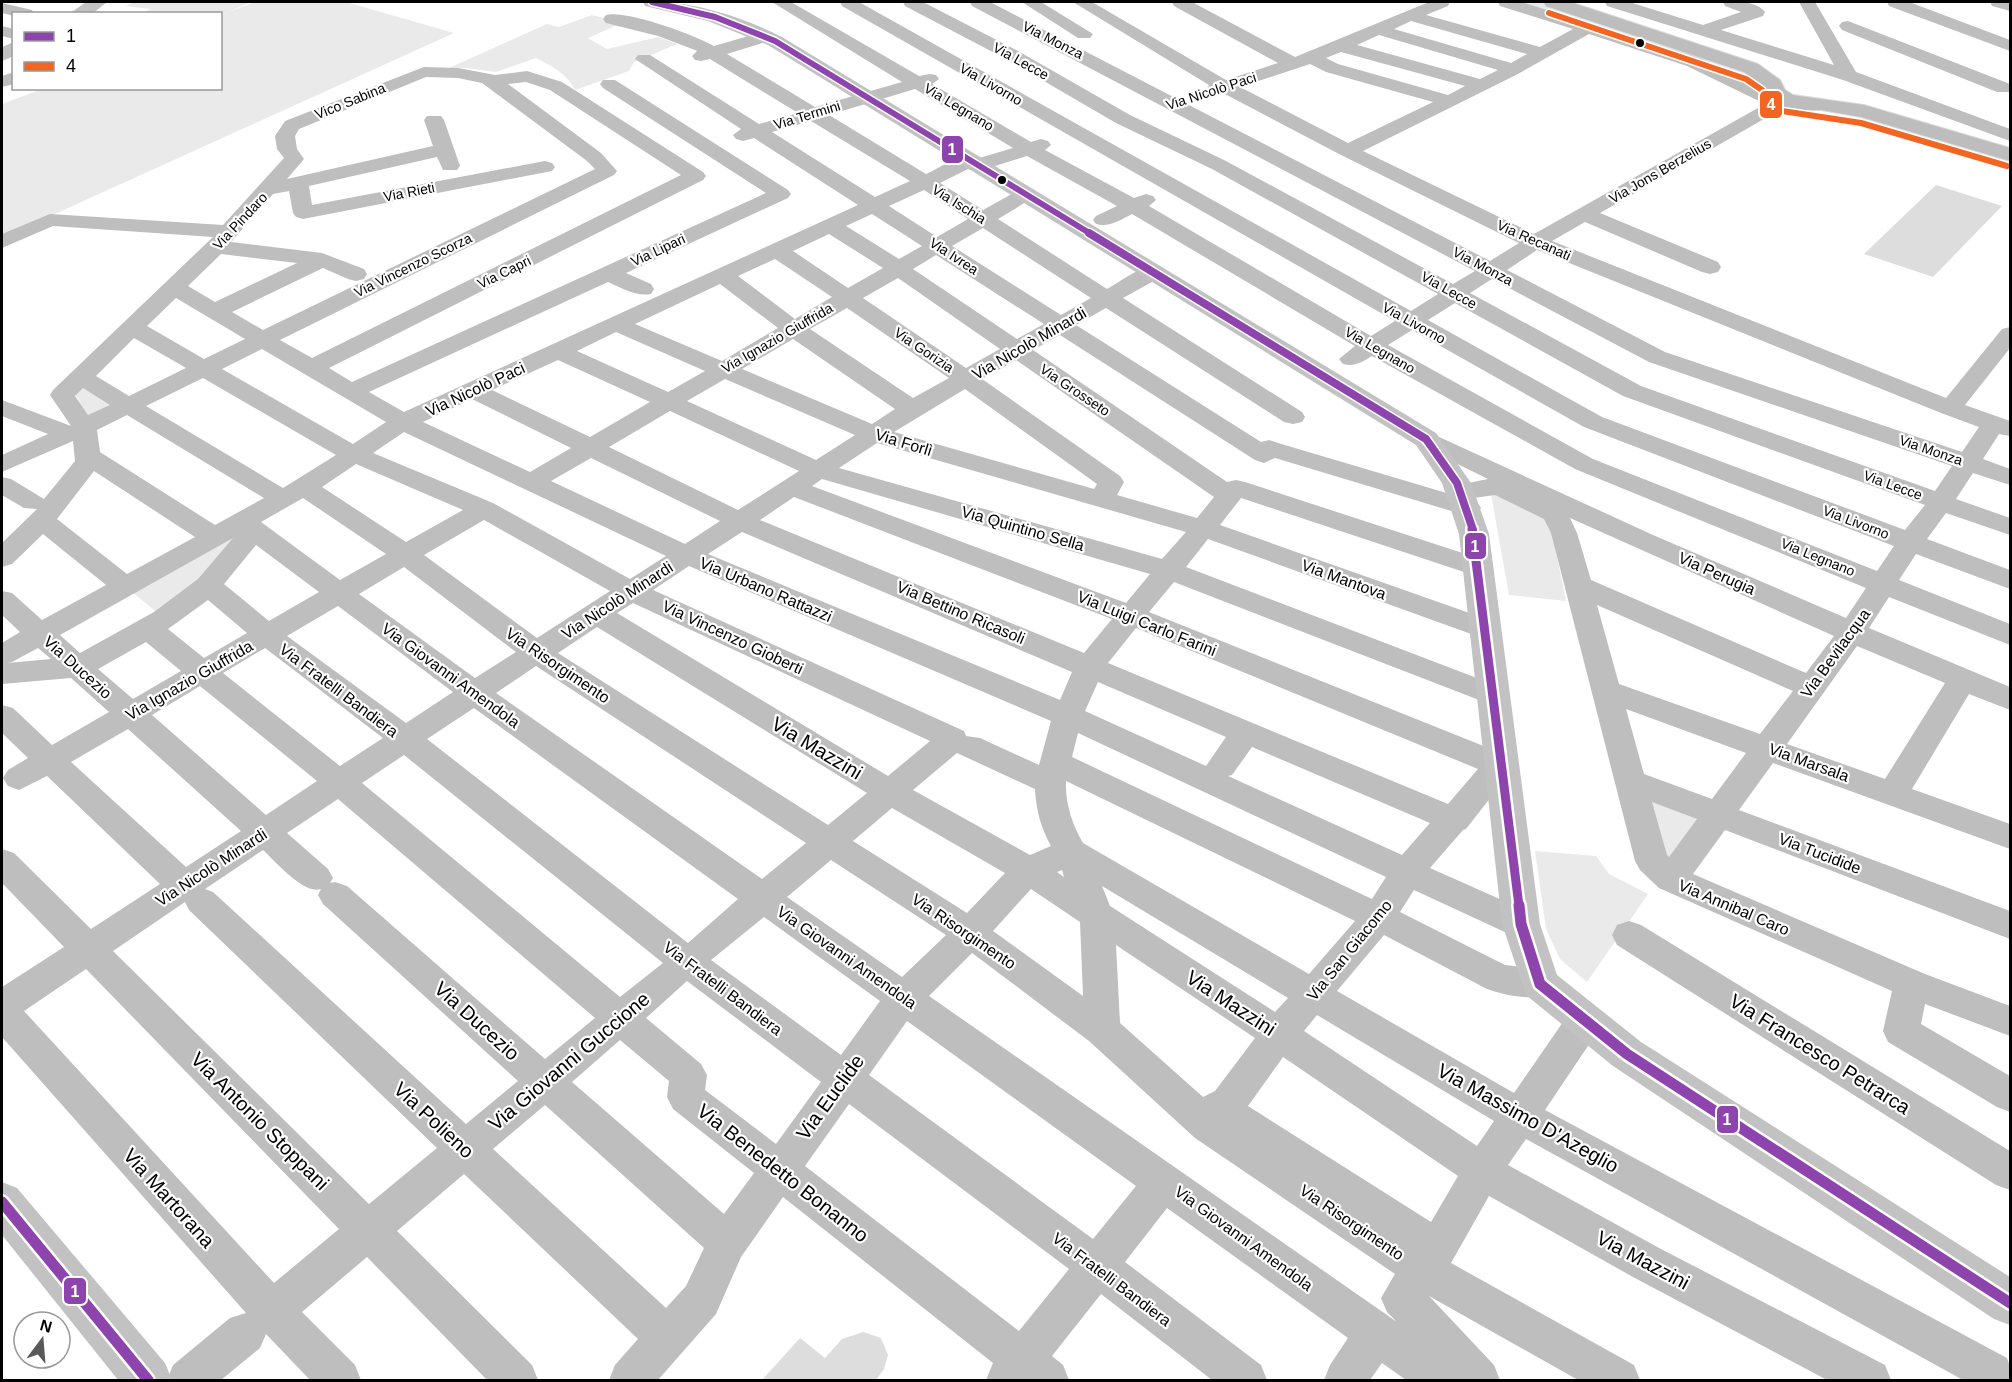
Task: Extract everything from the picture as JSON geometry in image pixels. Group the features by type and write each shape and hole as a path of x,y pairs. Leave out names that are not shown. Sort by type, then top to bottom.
{"main road":[{"path":"1557,2 1751,68 1798,91 1914,119 2010,155"},
{"path":"1683,44 1798,91 1978,144"}],"street":[{"path":"81,12 98,2"},
{"path":"652,2 715,17 766,36 972,164 1426,439 1447,464 1465,500 1474,534 1500,765 1521,924 1540,984 1627,1054 2010,1303"},
{"name":"Via Legnano","path":"768,2 785,4 806,25 919,82 1029,149 1133,206 1372,346 1584,464 2010,635"},
{"name":"Via Lecce","path":"911,2 1012,55 1124,119 1196,176 1455,293 1632,391 2010,527"},
{"name":"Via Monza","path":"978,2 1657,357 2010,477"},
{"path":"1030,2 1084,34"},
{"name":"Via Recanati","path":"1081,2 1224,86 1348,151 1535,242 1950,408 2002,426"},
{"path":"1180,2 1303,61 1450,101"},
{"name":"Via Nicolò Paci","path":"2,655 214,537 249,525 293,493 403,422 924,182 972,164 1078,134 1303,61 1442,2"},
{"path":"1506,2 1699,64 1737,86 1798,91"},
{"path":"1613,2 1849,76 2010,135"},
{"path":"1702,31 1757,12 1731,2"},
{"path":"1807,2 1849,76"},
{"path":"1998,2 2010,6"},
{"path":"806,25 865,5"},
{"name":"Via Livorno","path":"865,5 964,69 1078,134 1196,176 1411,321 1593,422 2010,580"},
{"path":"1902,5 2010,46"},
{"path":"2,8 18,12"},
{"path":"1411,16 1542,52"},
{"name":"Via Ischia","path":"612,19 676,35 713,52 1036,252 1293,417"},
{"path":"1825,33 1868,20"},
{"name":"Via Termini","path":"671,158 865,97 1117,24"},
{"path":"1848,26 2007,87"},
{"path":"1348,151 1513,69 1587,28"},
{"path":"1378,30 1513,69"},
{"path":"713,52 766,36"},
{"path":"1341,46 1481,85"},
{"name":"Via Ivrea","path":"713,52 652,64 1060,325 1266,452 1465,500"},
{"name":"Vico Sabina","path":"266,190 294,159 286,149 285,136 292,125 424,72 458,73 490,79"},
{"path":"490,79 527,76 556,86 671,158"},
{"name":"Via Jons Berzelius","path":"1351,359 1535,242 1798,91 1840,84 1849,76"},
{"name":"Via Vincenzo Scorza","path":"2,464 607,171 594,157 490,79"},
{"name":"Via Lipari","path":"351,391 781,194 609,84"},
{"path":"1914,119 2007,87"},
{"path":"434,120 456,183"},
{"path":"1103,220 1302,126"},
{"name":"Via Pindaro","path":"76,430 62,395 176,288 266,190 444,149"},
{"name":"Via Capri","path":"311,368 696,176 671,158"},
{"name":"Via Rieti","path":"298,182 303,213 545,167"},
{"path":"564,192 618,216"},
{"name":"Via Ignazio Giuffrida","path":"531,482 1024,195"},
{"path":"1584,214 1710,267"},
{"path":"2,242 50,220 114,224 223,239 322,260 356,274"},
{"path":"114,224 98,240 194,250"},
{"name":"Via Grosseto","path":"830,225 1233,492 1477,567"},
{"path":"430,237 508,270"},
{"name":"Via Gorizia","path":"777,250 966,379 1111,482 1101,499"},
{"path":"941,298 1036,252"},
{"path":"215,311 322,260"},
{"name":"Via Nicolò Minardi","path":"2,1006 87,949 192,893 264,832 344,786 405,739 474,693 912,409 1153,272"},
{"path":"607,273 642,289"},
{"path":"722,275 794,328 912,409"},
{"name":"Via Urbano Rattazzi","path":"176,288 403,422 686,555 1068,716 1521,924"},
{"name":"Via Forlì","path":"616,324 874,434 1203,528"},
{"name":"Via Vincenzo Gioberti","path":"133,328 353,454 484,509 631,591 961,742 1053,772 1379,917 1500,979 1540,984"},
{"path":"1950,408 2002,359 2010,334"},
{"name":"Via Quintino Sella","path":"558,351 818,470 1169,570 1492,695"},
{"name":"Via Risorgimento","path":"81,377 405,554 537,653 970,933 1102,1030 1209,1126 1421,1272 1619,1380"},
{"name":"Via Bettino Ricasoli","path":"473,390 740,520 1455,820"},
{"path":"2,407 76,430 88,462 38,511 2,558"},
{"name":"Via Bevilacqua","path":"1671,879 1852,632 1910,542 1968,462 2002,426"},
{"name":"Via Perugia","path":"1426,439 1571,542 1618,529 2010,699"},
{"path":"87,455 214,537"},
{"path":"2,485 38,511 126,586"},
{"name":"Via Luigi Carlo Farini","path":"791,487 883,519 1131,616 1500,765"},
{"path":"1465,500 1485,487 1500,487 1555,514 1571,542 1811,687"},
{"path":"1102,1030 1097,916 1071,852 1060,833 1052,807 1053,772 1068,716 1090,665 1233,492"},
{"name":"Via Ignazio Giuffrida","path":"19,778 484,509"},
{"path":"2,674 78,667 164,619 208,585 249,525"},
{"name":"Via Giovanni Amendola","path":"249,525 474,693 1442,1380"},
{"name":"Via Mantova","path":"1203,528 1485,629"},
{"name":"Via Annibal Caro","path":"1571,542 1606,690 1652,861 1671,879 1911,984 2010,1021"},
{"name":"Via Fratelli Bandiera","path":"208,585 267,635 405,739 687,962 1097,1266 1246,1380"},
{"name":"Via Ducezio","path":"2,600 727,1243"},
{"name":"Via Mazzini","path":"597,614 888,791 1028,870 1482,1172 1647,1263 1870,1380"},
{"name":"Via Benedetto Bonanno","path":"147,628 344,786 621,1018 688,1075 686,1097 779,1170 1026,1374"},
{"path":"1893,793 1963,679"},
{"name":"Via Marsala","path":"1606,690 2010,837"},
{"name":"Via Polieno","path":"2,716 668,1339"},
{"path":"1221,767 1246,732"},
{"path":"702,949 831,843 888,791 961,742"},
{"name":"Via San Giacomo","path":"1222,1111 1279,1035 1379,917 1407,872 1455,820 1500,765"},
{"name":"Via Tucidide","path":"1630,781 2010,924"},
{"name":"Via Euclide","path":"630,1380 701,1299 727,1243 843,1078 904,997 970,933 1028,870 1071,852"},
{"name":"Via Massimo D'Azeglio","path":"1071,852 1521,1117 1991,1377"},
{"name":"Via Antonio Stoppani","path":"2,862 517,1380"},
{"name":"Via Francesco Petrarca","path":"1629,935 2010,1172"},
{"name":"Via Giovanni Guccione","path":"188,1380 673,974"},
{"path":"1911,984 1901,1030 2010,1095"},
{"name":"Via Martorana","path":"2,1012 258,1322 340,1380"},
{"path":"1479,1380 1421,1272 1482,1172 1585,1020"},
{"name":"Via Risorgimento","path":"1144,1052 1222,1111 1421,1272"},
{"path":"1026,1374 1097,1266 1164,1181"},
{"path":"2,1202 148,1380"},
{"path":"1345,1380 1376,1334"}],"shaded area":[{"path":"134,2 252,2 223,14 255,2 346,2 454,33 2,238 2,104 39,90 222,90 222,12 145,12 150,9 126,6"},
{"path":"1521,2 1540,2 1759,76 1739,72"},
{"path":"592,15 622,23 588,38 607,49 658,37 677,44 634,62 629,71 575,90 563,75 536,58 496,72 449,68 547,24 559,27"},
{"path":"83,387 118,405 89,418 75,394"},
{"path":"1491,494 1502,495 1549,517 1566,601 1509,595"},
{"path":"241,530 198,583 159,614 132,592"},
{"path":"1641,794 1702,816 1673,861 1656,851"},
{"path":"1535,851 1596,856 1609,874 1648,894 1587,982 1560,959 1546,929"}],"building":[{"path":"1936,185 2002,206 1933,277 1864,254"},
{"path":"863,1332 881,1338 888,1355 884,1369 876,1380 762,1380 800,1338 825,1358 842,1339"}],"transit line":[{"name":"1","path":"652,2 715,17 775,41 1426,439 1457,483 1474,534 1521,924 1540,984 1627,1054 2010,1303"},
{"name":"4","path":"1549,13 1746,79 1762,90 1767,102 1782,111 1861,123 2007,166"},
{"name":"1","path":"2,1202 148,1380"}]}
